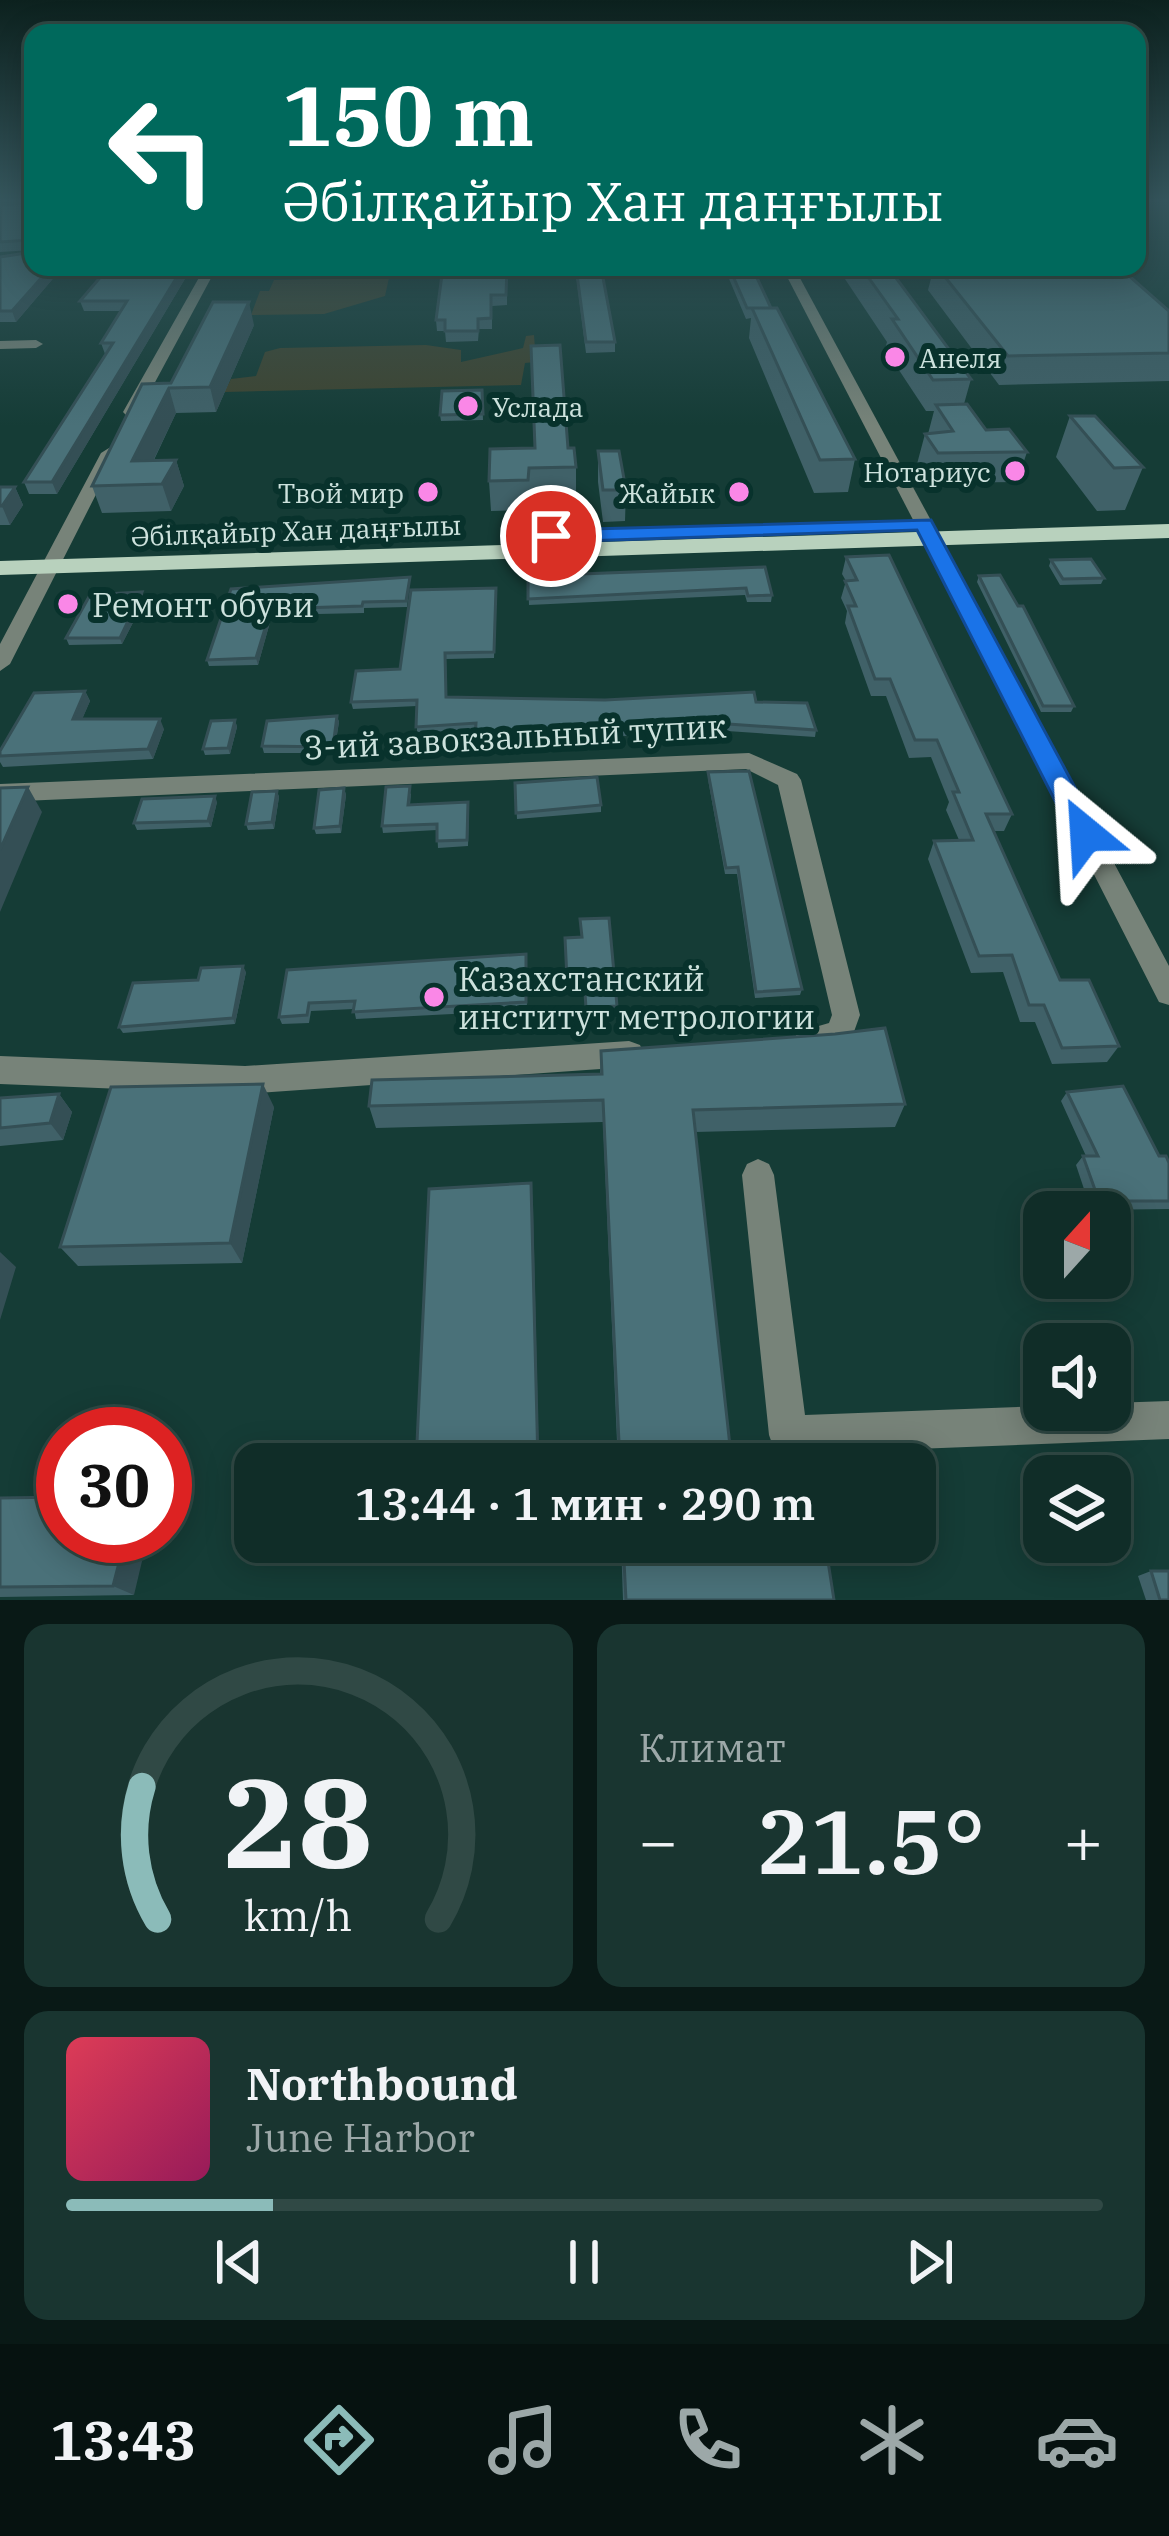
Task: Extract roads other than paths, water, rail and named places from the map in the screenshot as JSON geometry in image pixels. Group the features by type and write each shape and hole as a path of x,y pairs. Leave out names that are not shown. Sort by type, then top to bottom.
{"main road":[{"name":"Әбілқайыр Хан даңғылы","path":"928,532 1169,516"},
{"name":"Әбілқайыр Хан даңғылы","path":"0,568 56,558 928,532 1169,531"},
{"name":"Әбілқайыр Хан даңғылы","path":"0,551 56,558"}],"street":[{"path":"0,664 206,277"},
{"path":"793,277 1169,993"},
{"path":"0,345 36,344"},
{"name":"3-ий завокзальный тупик","path":"0,793 749,761 789,780 846,1015 841,1031 827,1040 781,1043"},
{"path":"0,1070 245,1080 664,1051"},
{"path":"758,1175 788,1435 1169,1420"}],"place":[{"name":"Анеля","path":"895,357"},
{"name":"Услада","path":"468,406"},
{"name":"Нотариус","path":"1015,471"},
{"name":"Твой мир","path":"428,492"},
{"name":"Жайык","path":"739,492"},
{"name":"Ремонт обуви","path":"68,604"},
{"name":"Казахстанский институт метрологии","path":"434,997"}]}
